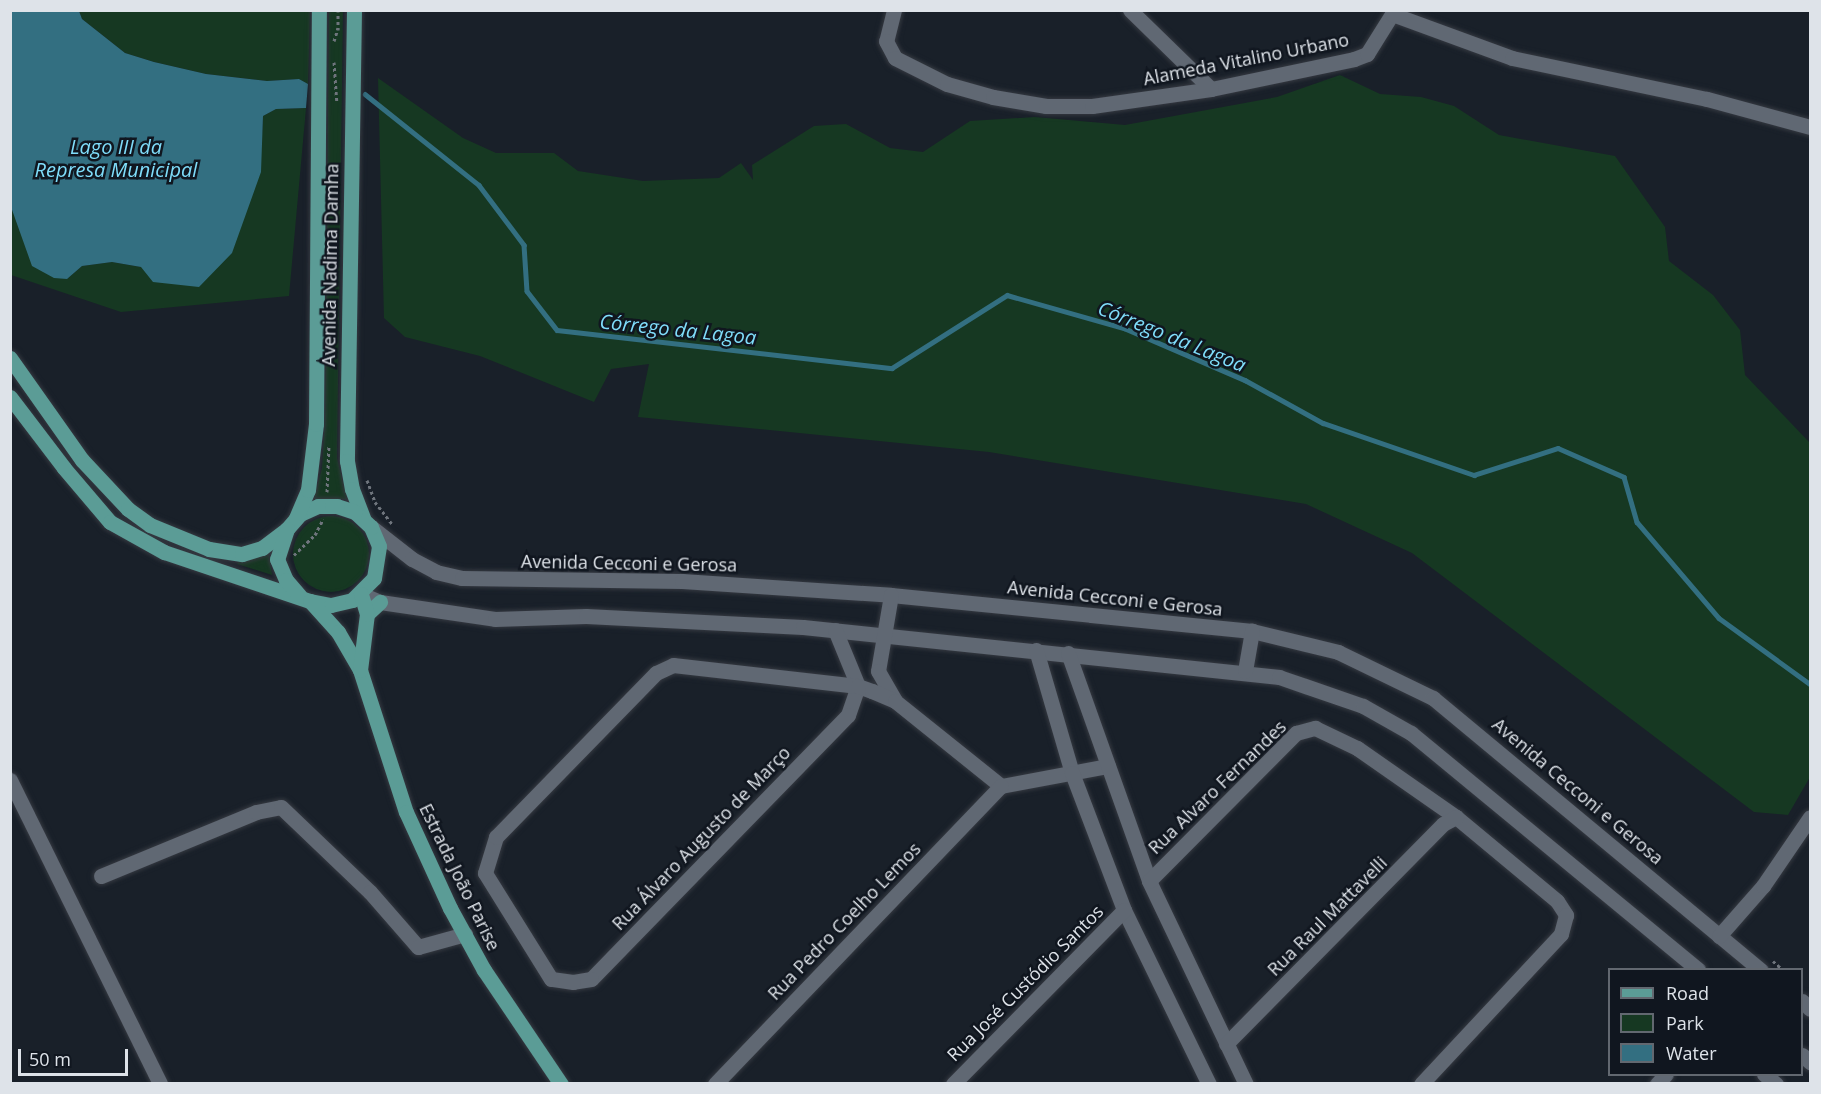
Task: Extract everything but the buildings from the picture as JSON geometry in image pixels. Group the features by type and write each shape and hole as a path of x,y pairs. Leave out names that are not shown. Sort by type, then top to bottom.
{"main road":[{"name":"Avenida Nadima Damha","path":"277,559 291,523 308,490 316,424 319,10"},
{"name":"Avenida Nadima Damha","path":"354,10 347,461 352,489 379,546 378,567 361,594"},
{"path":"10,358 82,460 128,509 150,525 209,549 242,554 262,548 308,510 325,507 347,508 367,522"},
{"path":"10,397 70,476 110,522 164,552 305,598 331,605 361,594"},
{"name":"Estrada João Parise","path":"277,559 286,580 338,632 360,669 406,812 465,934 484,970 561,1083"},
{"name":"Estrada João Parise","path":"360,669 367,614 361,594"},
{"path":"367,614 380,602"}],"street":[{"name":"Alameda Vitalino Urbano","path":"894,10 886,41 894,58 947,84 993,97 1046,106 1092,106 1211,88 1367,54 1391,12 1512,58 1808,123"},
{"path":"1130,10 1211,88"},
{"name":"Avenida Cecconi e Gerosa","path":"367,522 412,559 436,572 462,578 682,581 891,595 1252,631 1338,652 1433,698 1760,968"},
{"path":"361,594 380,602 495,619 586,616 835,630 1245,671 1318,688 1363,706 1411,734 1697,968"},
{"path":"891,595 878,671 896,701"},
{"path":"835,630 858,686 896,701 1001,786 1108,766"},
{"path":"1245,671 1252,631"},
{"path":"1036,650 1072,773 1124,910 1204,1081"},
{"path":"1068,653 1149,881 1246,1083"},
{"name":"Rua Álvaro Augusto de Março","path":"673,664 858,686 848,715 591,979 573,982 551,979 485,873 496,837 656,673 673,664"},
{"name":"Rua Alvaro Fernandes","path":"1149,881 1296,732 1315,728 1357,748 1456,817"},
{"path":"10,780 160,1083"},
{"name":"Rua Pedro Coelho Lemos","path":"715,1083 1001,786"},
{"path":"101,876 256,812 281,807 370,892 418,947 465,934"},
{"path":"1421,1083 1561,934 1566,915 1557,901 1456,817"},
{"name":"Rua Raul Mattavelli","path":"1226,1044 1443,824 1456,817"},
{"path":"1719,936 1764,886 1810,817"},
{"name":"Rua José Custódio Santos","path":"953,1083 1124,910"}],"path":[{"path":"338,10 338,28"},
{"path":"336,71 336,93"},
{"path":"333,266 333,289"},
{"path":"277,559 298,553 322,525 330,464"}],"green space":[{"path":"79,11 310,11 308,84 299,79 267,81 206,74 125,53 82,19"},
{"path":"329,11 343,11 337,458 347,499 314,499 322,468 325,417"},
{"path":"1340,75 1380,94 1421,97 1454,106 1499,135 1615,156 1665,227 1669,261 1713,295 1740,330 1745,375 1810,443 1810,777 1788,815 1754,812 1412,553 1306,504 989,452 638,417 649,364 611,369 594,402 480,356 405,337 384,318 378,78 463,138 496,153 554,153 578,171 643,181 719,178 741,163 753,180 752,165 814,126 846,124 890,148 923,152 970,121 1035,117 1125,125 1277,97"},
{"path":"306,108 289,296 121,312 11,275 10,207 67,279 82,266 112,262 141,267 262,135 263,116 276,109"},
{"path":"324,516 338,516 352,522 363,533 369,547 366,569 358,581 338,592 324,592 310,586 299,575 293,561 293,547 299,533 310,522"},
{"path":"268,549 272,575 237,564 242,557"}],"water":[{"name":"Lago III da Represa Municipal","path":"10,11 79,11 82,19 125,53 206,74 267,81 299,79 308,84 306,108 276,109 263,116 261,172 232,253 199,287 153,282 141,267 112,262 82,266 67,279 54,278 32,266 11,207"}],"waterway":[{"name":"Córrego da Lagoa","path":"365,94 479,185 524,245 527,291 557,330 892,368 1007,295 1124,328 1245,380 1323,423 1474,475 1558,448 1624,477 1637,522 1719,618 1810,684"}]}
